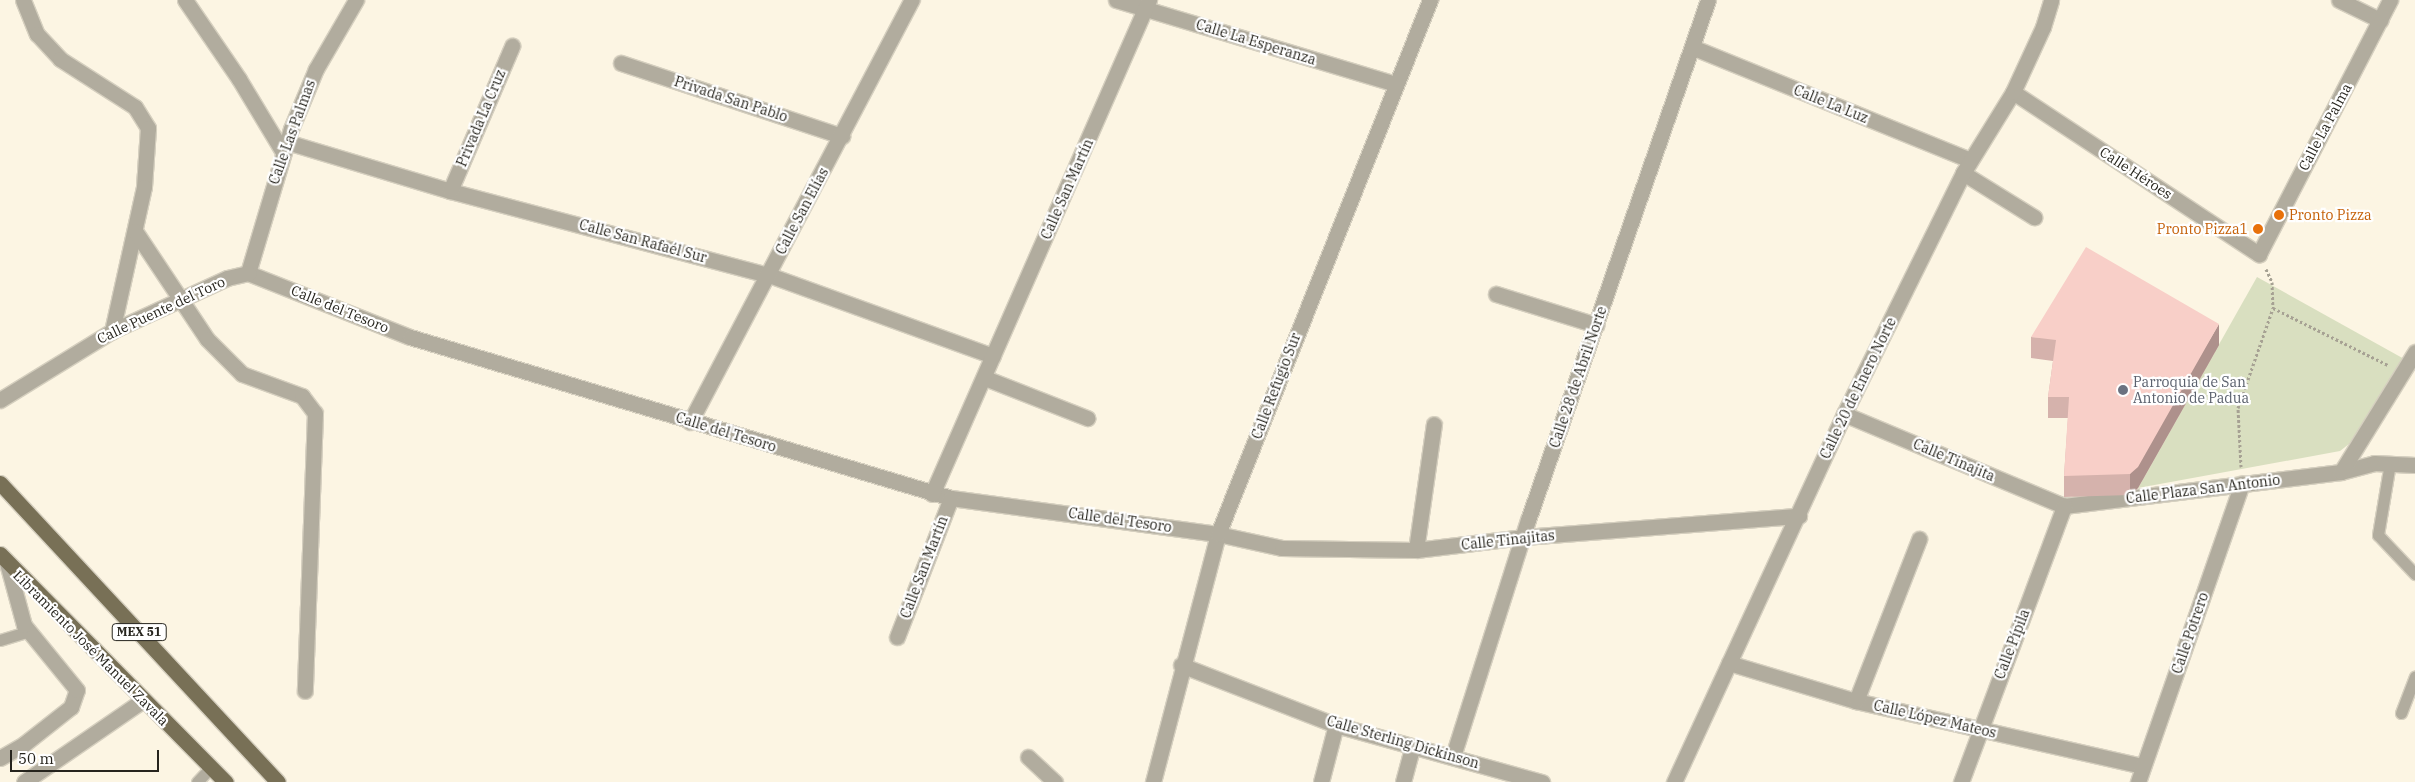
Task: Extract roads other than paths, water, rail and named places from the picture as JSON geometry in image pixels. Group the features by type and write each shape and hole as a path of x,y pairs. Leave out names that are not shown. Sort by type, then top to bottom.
{"main road":[{"name":"MEX 51","path":"0,483 278,782"},
{"name":"Libramiento José Manuel Zavala","path":"4,558 142,701 226,782"}],"street":[{"path":"23,0 37,34 60,59 135,107 148,128 144,187 112,330"},
{"path":"185,0 285,147"},
{"name":"Calle Las Palmas","path":"248,273 285,147 316,69 356,0"},
{"name":"Calle San Elías","path":"690,422 912,0"},
{"name":"Calle La Esperanza","path":"1116,0 1148,4 1396,84"},
{"name":"Calle Refugio Sur","path":"1153,782 1181,664 1218,534 1430,0"},
{"name":"Calle 28 de Abril Norte","path":"1453,756 1524,537 1708,0"},
{"name":"Calle 20 de Enero Norte","path":"1674,782 1799,516 1844,414 1967,166 2013,92 2043,27 2051,0"},
{"path":"2339,0 2380,20"},
{"name":"Calle La Palma","path":"2259,254 2390,0"},
{"name":"Calle San Martín","path":"932,494 985,378 1148,4"},
{"name":"Privada La Cruz","path":"450,191 512,46"},
{"name":"Calle La Luz","path":"1692,47 1967,166 2034,217"},
{"name":"Privada San Pablo","path":"621,63 842,136"},
{"name":"Calle Héroes","path":"2013,92 2259,254"},
{"name":"Calle San Rafaél Sur","path":"285,147 769,275 994,356"},
{"path":"135,231 182,299 207,340 242,374 302,396 315,413 305,691"},
{"name":"Calle del Tesoro","path":"248,273 410,337 932,494 1218,534"},
{"name":"Calle Puente del Toro","path":"0,400 112,330 227,278 248,273"},
{"path":"1496,294 1596,325"},
{"path":"2341,472 2404,373 2415,352"},
{"path":"985,378 1087,418"},
{"name":"Calle Tinajita","path":"1844,414 2064,506"},
{"path":"1416,550 1434,424"},
{"name":"Calle Plaza San Antonio","path":"2064,506 2341,472 2374,463 2415,464"},
{"name":"Calle Potrero","path":"2138,782 2242,484"},
{"name":"Calle San Martín","path":"896,637 951,498"},
{"name":"Calle Pípila","path":"1961,782 2064,506"},
{"name":"Calle Tinajitas","path":"1218,534 1282,548 1416,550 1524,537 1799,516"},
{"path":"1856,701 1919,539"},
{"path":"0,758 24,744 71,706 76,690 29,631 17,603 4,558"},
{"name":"Calle López Mateos","path":"1729,663 1856,701 2143,766"},
{"name":"Calle Sterling Dickinson","path":"1181,664 1336,725 1412,748 1453,756 1542,782"},
{"path":"24,782 142,701"},
{"path":"1321,782 1336,725"},
{"path":"1403,782 1412,748"},
{"path":"1028,757 1055,782"}],"lane":[{"path":"2390,463 2378,535 2415,574"},
{"path":"0,640 29,631"},
{"path":"2401,713 2415,677"},
{"path":"197,782 211,767"}],"place":[{"name":"Pronto Pizza","path":"2279,215"},
{"name":"Pronto Pizza1","path":"2258,229"},
{"name":"Parroquia de San Antonio de Padua","path":"2123,390"}]}
